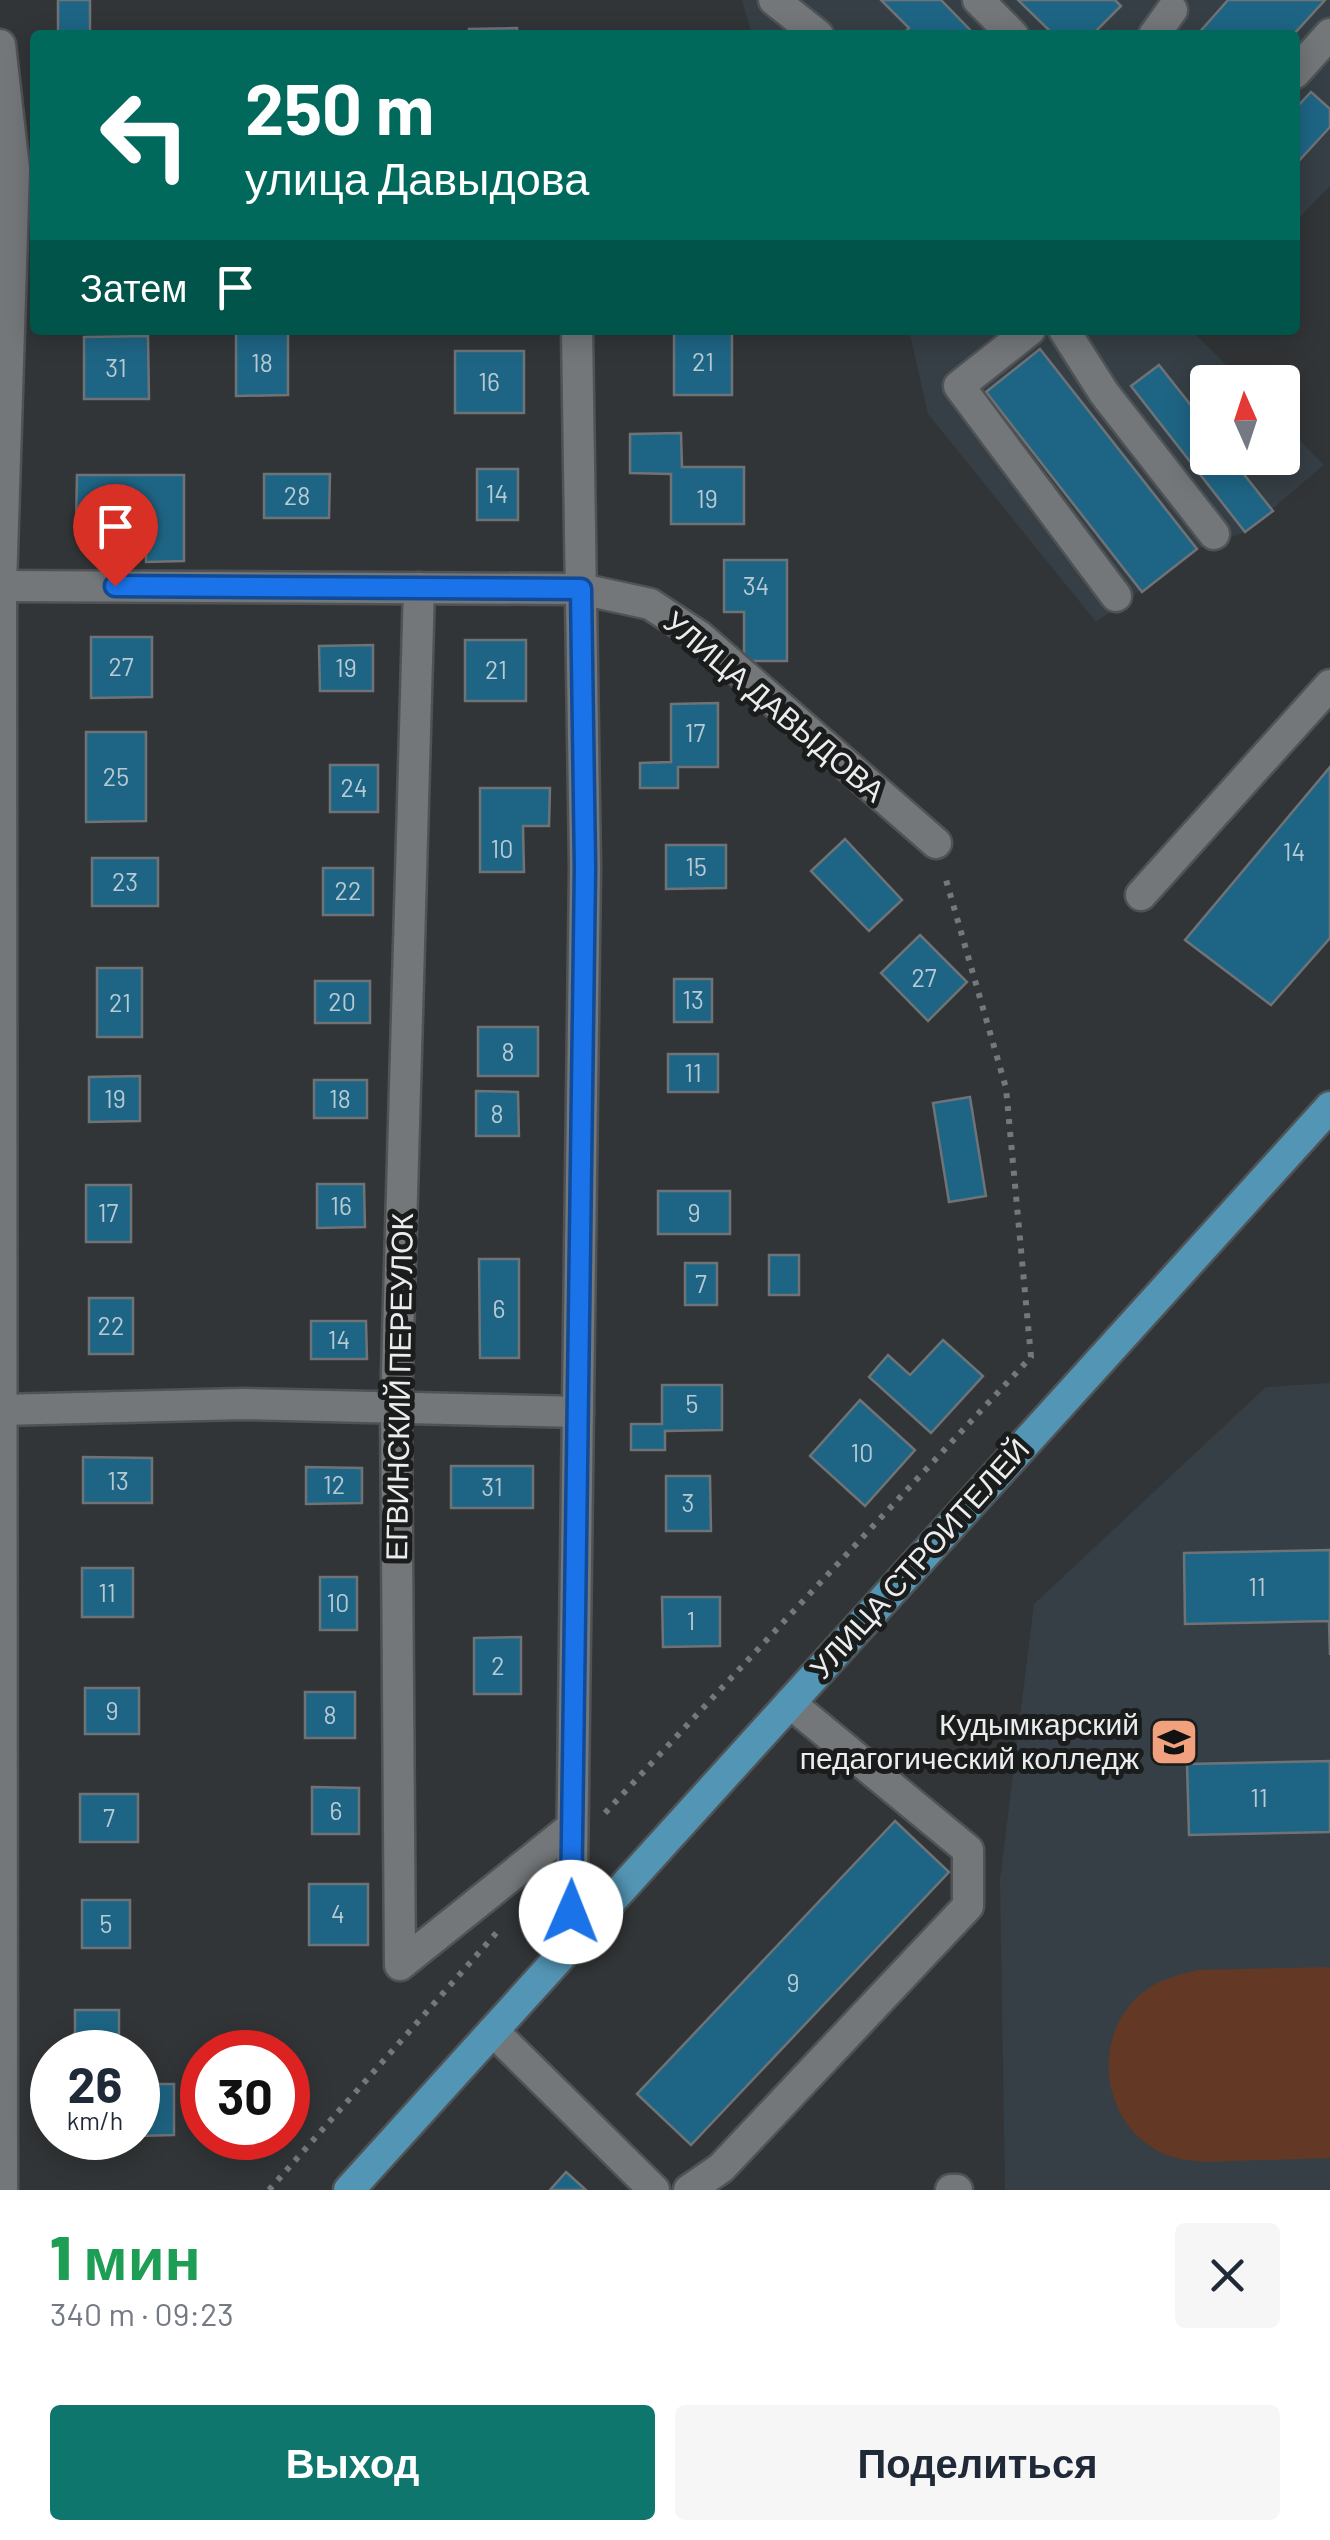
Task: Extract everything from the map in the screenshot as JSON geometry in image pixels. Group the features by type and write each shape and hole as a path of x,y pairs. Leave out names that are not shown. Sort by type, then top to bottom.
{"main road":[{"name":"УЛИЦА СТРОИТЕЛЕЙ","path":"349,2190 1330,1107"}],"street":[{"path":"774,0 812,30"},
{"path":"978,0 1008,30"},
{"path":"1300,67 1330,34"},
{"path":"0,45 14,168 1,586 2,2190"},
{"path":"570,1944 585,868 577,335"},
{"path":"1024,335 958,386 1116,596"},
{"path":"1067,335 1104,393 1214,534"},
{"name":"УЛИЦА ДАВЫДОВА","path":"1,586 581,589 650,604 698,636 936,843"},
{"name":"ЕГВИНСКИЙ ПЕРЕУЛОК","path":"419,588 396,1408 400,1964 572,1837"},
{"path":"1140,895 1330,685"},
{"path":"1,1410 243,1404 578,1412"},
{"path":"689,2190 722,2168 968,1906 968,1850 790,1702"},
{"path":"492,2031 654,2190"}],"path":[{"path":"572,1837 1031,1357 1006,1088 936,843"},
{"path":"268,2190 506,1922"}],"shaded area":[{"path":"742,0 1330,0 1330,186 1300,217 1300,30 751,30"},
{"path":"910,335 1196,335 1226,365 1190,365 1190,475 1300,475 1300,440 1324,465 1245,532 1197,549 1096,622 928,414"},
{"name":"Кудымкарский педагогический колледж","path":"1330,1383 1330,2190 1005,2190 1000,1880 1034,1604 1266,1387"},
{"path":"1330,1967 1330,2158 1202,2162 1183,2159 1164,2154 1143,2141 1127,2123 1115,2102 1109,2056 1125,2011 1142,1993 1162,1981 1198,1970"}],"building":[{"path":"58,0 90,0 90,30 58,30"},
{"path":"881,0 941,0 970,30 907,30"},
{"path":"1018,0 1115,0 1121,6 1097,30 1049,30"},
{"path":"1228,0 1325,0 1298,30 1201,30"},
{"path":"517,28 517,30 469,30"},
{"path":"1311,92 1330,109 1330,127 1300,160 1300,104"},
{"path":"236,335 288,335 288,395 236,396"},
{"path":"674,335 732,335 732,395 674,395"},
{"path":"148,336 149,399 84,399 84,337"},
{"path":"1040,349 1197,549 1142,592 986,392"},
{"path":"455,351 524,351 524,413 455,413"},
{"path":"1159,365 1190,404 1190,462 1131,386"},
{"path":"681,433 682,467 744,467 744,524 671,524 671,474 630,473 630,434"},
{"path":"477,469 518,469 518,520 477,520"},
{"path":"264,474 330,474 329,518 264,518"},
{"path":"77,475 184,475 184,561 146,562 146,524 76,524"},
{"path":"1200,475 1244,475 1273,511 1245,532"},
{"path":"724,560 787,560 787,661 744,661 744,612 724,612"},
{"path":"91,637 152,637 152,697 91,698"},
{"path":"465,640 526,640 526,701 465,701"},
{"path":"373,645 373,691 320,691 319,646"},
{"path":"718,703 718,767 678,767 678,788 640,788 640,763 671,762 671,704"},
{"path":"86,732 146,732 146,821 86,822"},
{"path":"330,765 378,765 378,812 330,812"},
{"path":"1330,767 1330,938 1271,1005 1185,940"},
{"path":"480,788 550,788 549,826 523,826 524,872 480,872"},
{"path":"845,839 902,900 869,931 811,871"},
{"path":"666,845 726,845 726,888 666,889"},
{"path":"92,858 158,858 158,906 92,906"},
{"path":"323,868 373,868 373,915 323,915"},
{"path":"920,935 967,982 928,1021 881,973"},
{"path":"97,968 142,968 142,1037 97,1037"},
{"path":"674,979 712,979 712,1022 674,1022"},
{"path":"315,981 370,981 370,1023 315,1023"},
{"path":"478,1027 538,1027 538,1076 478,1076"},
{"path":"668,1054 718,1054 718,1092 668,1092"},
{"path":"140,1076 140,1121 89,1122 89,1077"},
{"path":"314,1080 367,1080 367,1118 314,1118"},
{"path":"476,1091 518,1092 519,1136 476,1136"},
{"path":"970,1097 986,1196 949,1202 933,1103"},
{"path":"317,1184 364,1184 365,1227 317,1228"},
{"path":"86,1185 131,1185 131,1242 86,1242"},
{"path":"658,1191 730,1191 730,1234 658,1234"},
{"path":"769,1255 799,1255 799,1295 769,1295"},
{"path":"479,1259 519,1259 519,1358 480,1358"},
{"path":"685,1263 717,1263 717,1305 685,1305"},
{"path":"89,1298 133,1298 133,1354 89,1354"},
{"path":"311,1321 366,1321 367,1359 311,1359"},
{"path":"943,1340 983,1376 931,1433 869,1377 888,1355 910,1375"},
{"path":"662,1385 722,1385 722,1430 665,1431 665,1450 631,1450 631,1424 662,1424"},
{"path":"860,1400 915,1450 865,1506 810,1456"},
{"path":"83,1457 152,1458 152,1503 83,1503"},
{"path":"451,1466 533,1466 533,1508 451,1508"},
{"path":"306,1467 362,1468 362,1503 306,1504"},
{"path":"666,1476 710,1476 711,1531 666,1531"},
{"path":"1330,1550 1330,1655 1329,1621 1185,1624 1184,1553"},
{"path":"82,1568 133,1568 133,1617 82,1617"},
{"path":"320,1577 357,1577 357,1630 320,1630"},
{"path":"662,1597 720,1597 720,1646 663,1647"},
{"path":"521,1637 521,1694 474,1694 474,1638"},
{"path":"85,1688 139,1688 139,1734 85,1734"},
{"path":"305,1692 355,1692 355,1738 305,1738"},
{"path":"1330,1761 1330,1832 1189,1835 1187,1764"},
{"path":"312,1787 359,1788 359,1834 312,1834"},
{"path":"80,1794 138,1794 138,1842 80,1842"},
{"path":"895,1821 949,1872 691,2145 637,2094"},
{"path":"309,1884 368,1884 368,1945 309,1945"},
{"path":"82,1900 130,1900 130,1948 82,1948"},
{"path":"75,2010 119,2010 119,2030 75,2030"},
{"path":"160,2084 174,2084 174,2135 160,2135"},
{"path":"566,2172 586,2190 550,2190"}],"place":[{"name":"Кудымкарский педагогический колледж","path":"1174,1742"}],"route":[{"path":"115,586 581,589 585,868 571,1912"}]}
